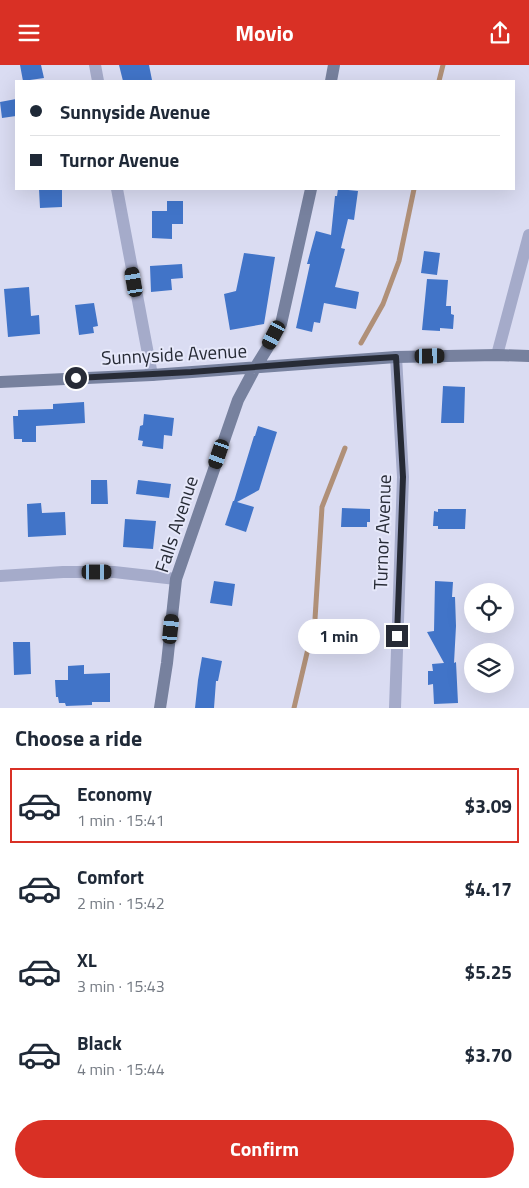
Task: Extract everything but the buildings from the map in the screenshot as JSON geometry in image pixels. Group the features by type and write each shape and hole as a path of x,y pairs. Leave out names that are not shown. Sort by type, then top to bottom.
{"main road":[{"path":"331,80 334,65"},
{"name":"Falls Avenue","path":"160,708 176,579 238,400 281,324 311,190"},
{"name":"Sunnyside Avenue","path":"0,382 152,375 396,357 529,356"}],"street":[{"path":"95,65 98,80"},
{"path":"117,190 152,375"},
{"path":"497,355 529,235"},
{"name":"Turnor Avenue","path":"395,708 403,477 396,357"},
{"path":"0,576 63,572 114,572 176,579"}],"waterway":[{"path":"439,80 443,65"},
{"path":"361,343 383,304 399,261 414,190"},
{"path":"294,708 315,619 322,507 345,448"}],"route":[{"path":"76,378 152,375 396,357 403,477 397,636"}]}
